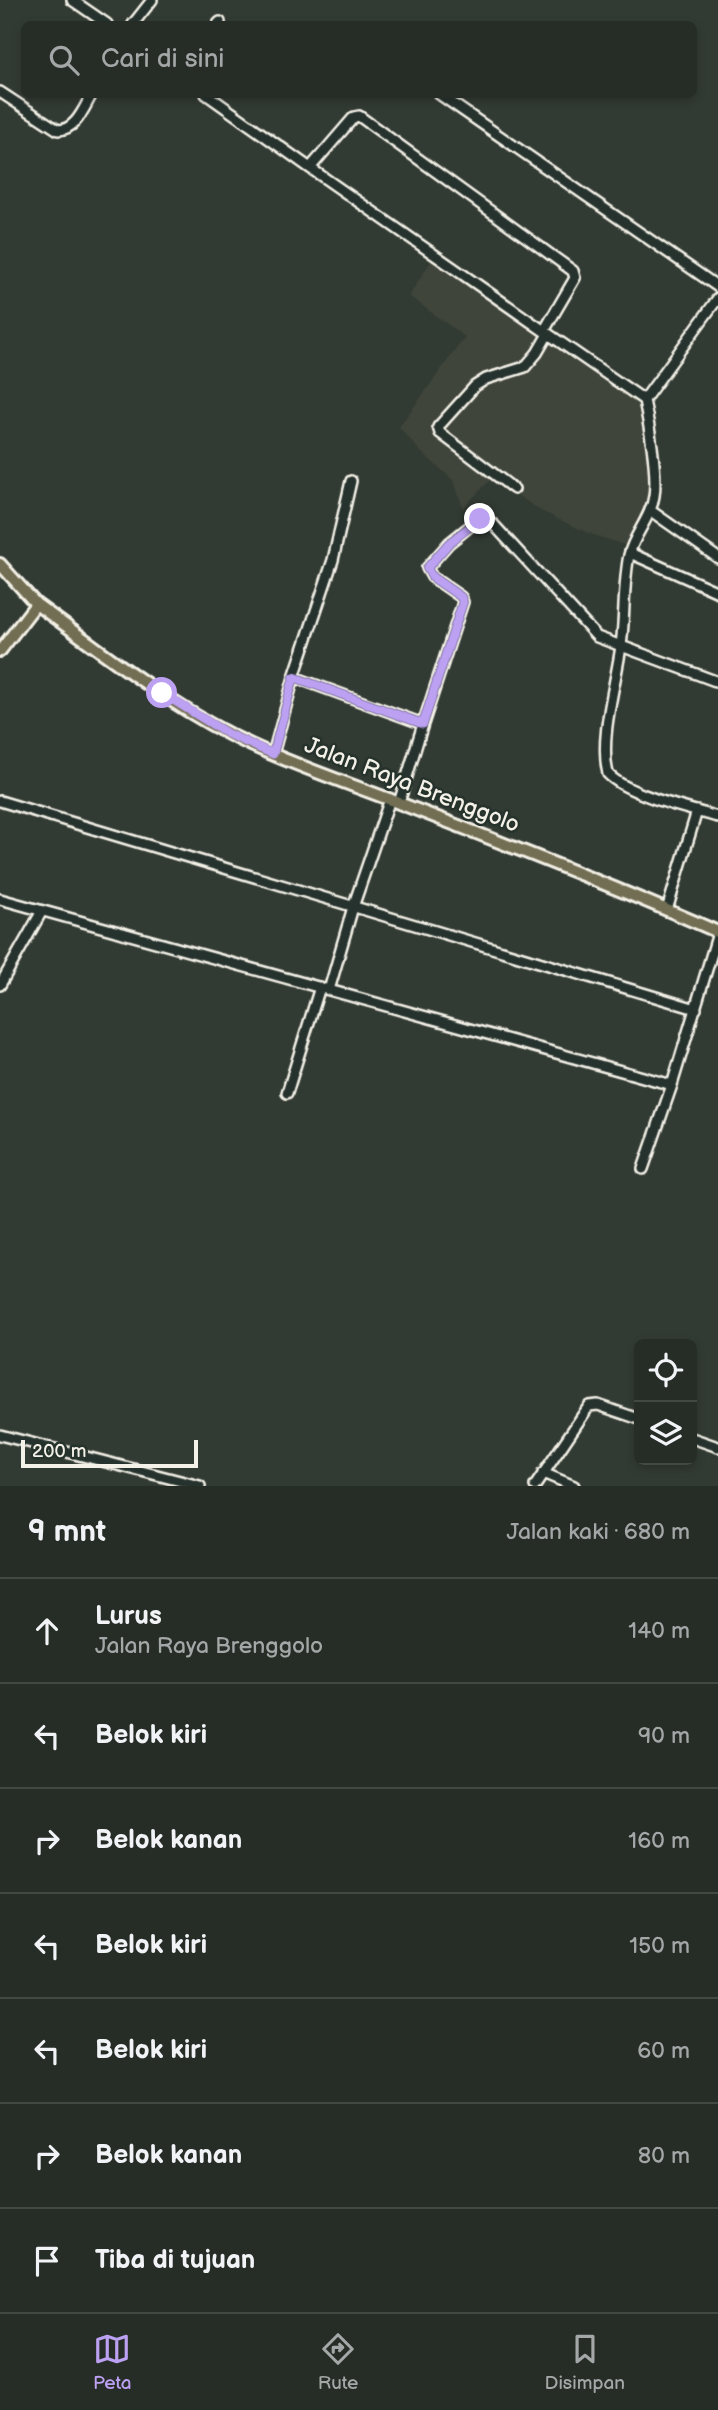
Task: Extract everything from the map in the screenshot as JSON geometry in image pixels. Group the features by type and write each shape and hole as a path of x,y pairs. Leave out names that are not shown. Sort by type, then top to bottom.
{"main road":[{"name":"Jalan Raya Brenggolo","path":"0,564 36,604 162,693 228,734 570,869 718,933"},
{"path":"0,651 36,604"}],"street":[{"path":"72,0 103,21"},
{"path":"135,21 152,0"},
{"path":"0,92 63,131 73,124 89,98"},
{"path":"212,98 644,400"},
{"path":"445,98 718,287"},
{"path":"310,168 354,117 359,116 573,271 575,278 537,353 525,367 485,379 475,386 438,427 440,433 514,489"},
{"path":"717,301 644,400 655,488 650,510 630,553 621,644 607,734 608,774 618,783 666,802 718,817"},
{"path":"273,754 294,677 333,560 351,481"},
{"path":"650,510 718,558"},
{"path":"330,990 353,907 423,724 463,602 461,597 432,577 427,568 449,543 485,518 597,637 718,682"},
{"path":"630,553 718,592"},
{"path":"294,677 423,724"},
{"path":"0,801 696,1009"},
{"path":"667,910 697,811"},
{"path":"0,899 671,1085"},
{"path":"0,985 42,911"},
{"path":"643,1170 718,933"},
{"path":"287,1093 320,987"},
{"path":"534,1486 589,1406 598,1405 634,1417"},
{"path":"0,1435 200,1486"},
{"path":"697,1440 718,1447"},
{"path":"543,1473 574,1486"}],"shaded area":[{"path":"438,250 643,395 649,482 647,509 628,546 588,533 541,511 492,478 463,508 454,481 419,450 399,427 465,337 409,296"}],"route":[{"path":"162,693 228,734 273,754 294,677 423,724 463,602 461,597 432,577 427,568 449,543 480,519"}]}
